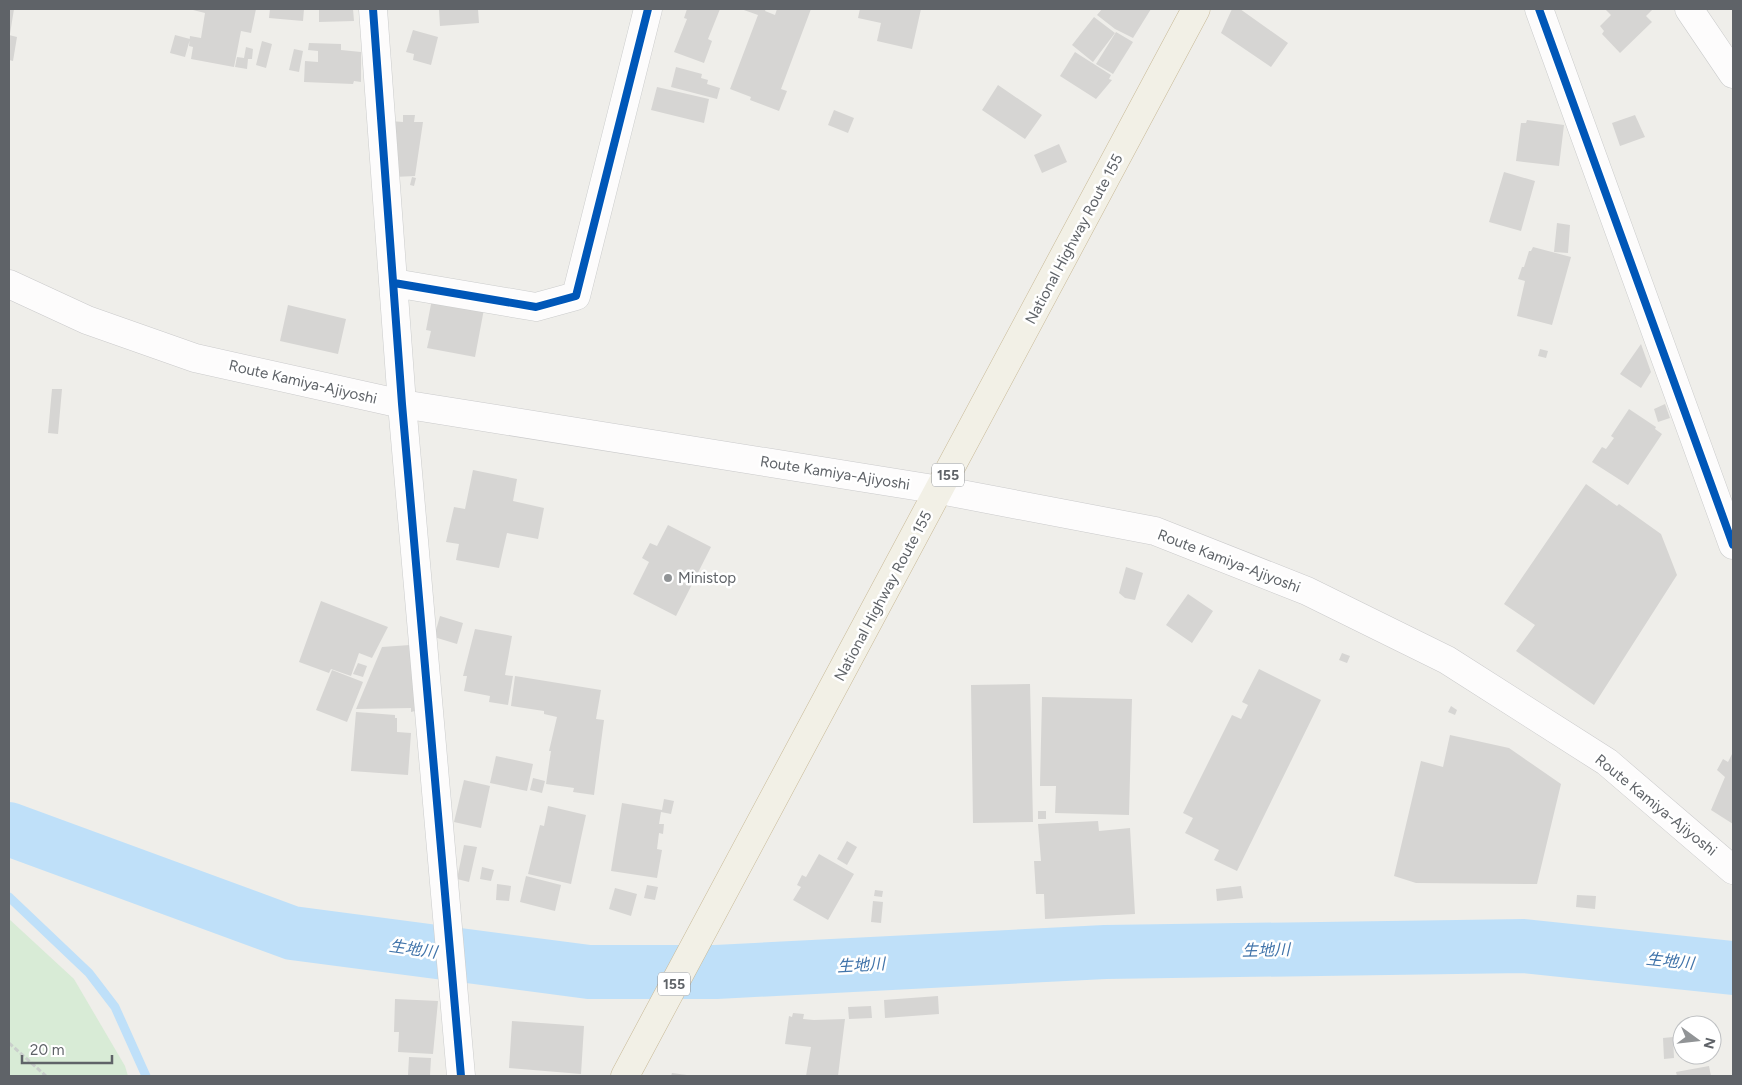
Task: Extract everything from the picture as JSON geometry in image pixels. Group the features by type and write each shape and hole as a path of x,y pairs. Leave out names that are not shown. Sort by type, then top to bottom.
{"highway":[{"name":"National Highway Route 155","path":"625,1076 1196,9"}],"street":[{"path":"373,9 402,404 461,1076"},
{"path":"394,283 536,307 576,296 648,9"},
{"path":"1539,9 1733,545"},
{"path":"1689,9 1733,74"},
{"name":"Route Kamiya-Ajiyoshi","path":"9,284 87,320 195,358 402,404 940,490 1155,531 1307,591 1447,660 1607,762 1733,870"}],"path":[{"path":"9,1043 46,1076"}],"green space":[{"path":"9,919 74,979 125,1066 128,1076 9,1076"}],"building":[{"path":"9,9 14,9 10,34 9,34"},
{"path":"189,9 256,9 251,33 241,31 234,67 191,59 193,47 189,46 190,36 201,38 205,13"},
{"path":"270,9 304,9 303,21 269,18"},
{"path":"319,9 353,9 354,21 319,22"},
{"path":"439,9 478,9 479,23 440,26"},
{"path":"687,9 720,9 708,39 712,41 704,63 674,52 687,19 684,18"},
{"path":"741,9 766,9 765,11 775,15 777,9 811,9 781,89 787,91 779,111 750,100 751,97 730,89 758,15"},
{"path":"860,9 921,9 912,49 877,41 881,23 858,18"},
{"path":"1102,9 1151,9 1133,38 1115,29 1097,15"},
{"path":"1232,9 1240,9 1288,43 1271,67 1221,33"},
{"path":"1605,9 1653,9 1646,16 1652,22 1620,53 1602,34 1604,31 1600,26 1611,15"},
{"path":"1094,17 1115,33 1093,62 1072,45"},
{"path":"413,30 438,37 431,65 413,60 414,54 406,52"},
{"path":"1116,32 1133,42 1113,74 1096,64"},
{"path":"9,35 17,37 13,61 9,60"},
{"path":"175,35 190,39 185,57 170,53"},
{"path":"262,41 272,44 266,68 256,65"},
{"path":"309,43 341,44 341,50 361,52 361,82 354,81 353,84 304,82 305,61 318,62 318,51 308,50"},
{"path":"246,47 253,49 252,59 248,59 247,69 235,67 237,57 244,58"},
{"path":"294,49 303,51 299,72 289,70"},
{"path":"1075,52 1111,75 1109,79 1112,80 1096,99 1060,76"},
{"path":"676,67 702,74 701,78 708,80 707,84 720,88 717,99 671,87"},
{"path":"998,85 1042,115 1025,139 982,110"},
{"path":"657,87 709,99 704,123 651,110"},
{"path":"834,110 854,118 848,133 828,125"},
{"path":"403,115 415,115 414,122 423,122 415,176 394,177 390,121 403,122"},
{"path":"1635,115 1645,137 1620,146 1612,123"},
{"path":"1527,120 1564,125 1559,166 1516,161 1521,123 1526,123"},
{"path":"1059,144 1067,162 1042,173 1034,155"},
{"path":"1504,172 1535,181 1521,231 1489,222"},
{"path":"412,177 416,178 414,186 410,185"},
{"path":"1557,223 1570,225 1568,253 1554,252"},
{"path":"1533,247 1571,257 1552,325 1517,316 1525,281 1518,279 1529,251"},
{"path":"432,299 484,309 475,357 427,348 431,331 426,330"},
{"path":"288,305 346,319 338,354 280,341"},
{"path":"1641,344 1651,372 1641,388 1620,374"},
{"path":"1540,349 1548,351 1546,358 1538,356"},
{"path":"52,389 62,389 58,434 48,433"},
{"path":"1665,404 1670,418 1658,422 1654,409"},
{"path":"1629,409 1656,427 1655,429 1662,434 1628,485 1592,462 1602,447 1606,449 1614,438 1611,436"},
{"path":"473,470 517,479 513,501 544,508 538,539 507,533 499,568 456,560 459,544 446,542 454,507 465,509"},
{"path":"1586,484 1617,506 1619,504 1661,534 1677,575 1594,705 1516,651 1535,625 1504,604"},
{"name":"Ministop","path":"668,525 711,547 676,616 633,594 649,562 642,558 650,543 657,546"},
{"path":"1126,567 1143,573 1135,600 1125,598 1119,593"},
{"path":"1188,594 1213,611 1192,643 1166,625"},
{"path":"321,601 388,627 372,658 359,653 351,676 331,669 329,673 299,662"},
{"path":"440,616 463,623 457,644 434,637"},
{"path":"475,629 512,636 505,675 513,676 508,705 489,702 490,696 464,691 467,676 463,676"},
{"path":"410,645 415,711 411,712 411,708 356,709 382,647"},
{"path":"1342,653 1350,656 1347,663 1339,660"},
{"path":"358,663 367,666 363,677 353,674"},
{"path":"1259,669 1321,700 1237,871 1214,860 1219,850 1185,833 1193,818 1183,813 1232,715 1241,719 1248,705 1242,702"},
{"path":"332,670 363,682 347,722 316,710"},
{"path":"515,676 601,690 596,719 604,720 594,795 573,792 574,788 546,784 551,751 549,751 557,717 544,714 544,711 511,706"},
{"path":"1030,684 1033,822 973,823 971,685"},
{"path":"1042,697 1132,699 1129,815 1055,813 1056,786 1040,786"},
{"path":"1451,706 1457,710 1455,715 1448,712"},
{"path":"356,712 395,715 395,718 397,718 397,732 411,733 408,775 351,771"},
{"path":"1450,735 1509,748 1561,784 1537,884 1416,883 1394,876 1421,761 1443,767"},
{"path":"1733,752 1733,824 1711,810 1725,777 1717,770 1723,759 1728,762"},
{"path":"496,756 533,764 527,791 490,783"},
{"path":"533,778 545,781 542,793 530,790"},
{"path":"464,780 490,786 481,828 454,822"},
{"path":"664,799 674,801 671,814 661,812 659,824 664,824 663,834 659,833 657,849 662,850 657,878 611,871 622,803 662,810"},
{"path":"548,806 586,815 571,884 528,874 540,825 544,826"},
{"path":"1038,811 1046,811 1046,819 1038,819"},
{"path":"1098,821 1099,831 1130,828 1135,914 1045,919 1044,894 1036,894 1034,861 1041,861 1038,824"},
{"path":"847,841 857,847 847,865 837,859"},
{"path":"464,845 477,847 469,882 457,879"},
{"path":"819,854 854,874 828,920 793,900 801,887 797,885 802,875 806,877"},
{"path":"482,867 494,870 491,881 480,879"},
{"path":"526,876 561,885 555,911 520,902"},
{"path":"497,884 511,886 509,901 496,900"},
{"path":"647,885 658,887 655,900 644,898"},
{"path":"1241,886 1243,898 1217,901 1216,889"},
{"path":"615,888 637,894 631,916 609,909"},
{"path":"875,890 883,891 882,897 874,896"},
{"path":"1577,895 1596,896 1595,909 1576,907"},
{"path":"873,901 883,902 881,923 871,922"},
{"path":"938,996 939,1014 885,1018 884,1000"},
{"path":"395,999 438,1001 433,1054 398,1052 399,1032 394,1032"},
{"path":"871,1006 872,1018 849,1019 848,1007"},
{"path":"793,1013 804,1014 803,1019 845,1019 838,1076 806,1076 811,1047 785,1044 789,1016 792,1017"},
{"path":"512,1021 584,1026 581,1074 509,1068"},
{"path":"1672,1037 1672,1058 1664,1059 1663,1038"},
{"path":"409,1057 431,1058 430,1076 408,1075"},
{"path":"1709,1066 1711,1076 1677,1076 1676,1072"},
{"path":"672,1073 687,1075 687,1076 671,1076"}],"waterway":[{"name":"生地川","path":"9,829 292,933 589,972 716,972 1105,952 1524,946 1733,968"},
{"path":"9,897 89,973 115,1007 146,1076"}],"cycle path":[{"path":"373,9 402,404 461,1076"},
{"path":"394,283 536,307 576,296 648,9"},
{"path":"1539,9 1733,545"}],"place":[{"name":"Ministop","path":"668,578"}]}
